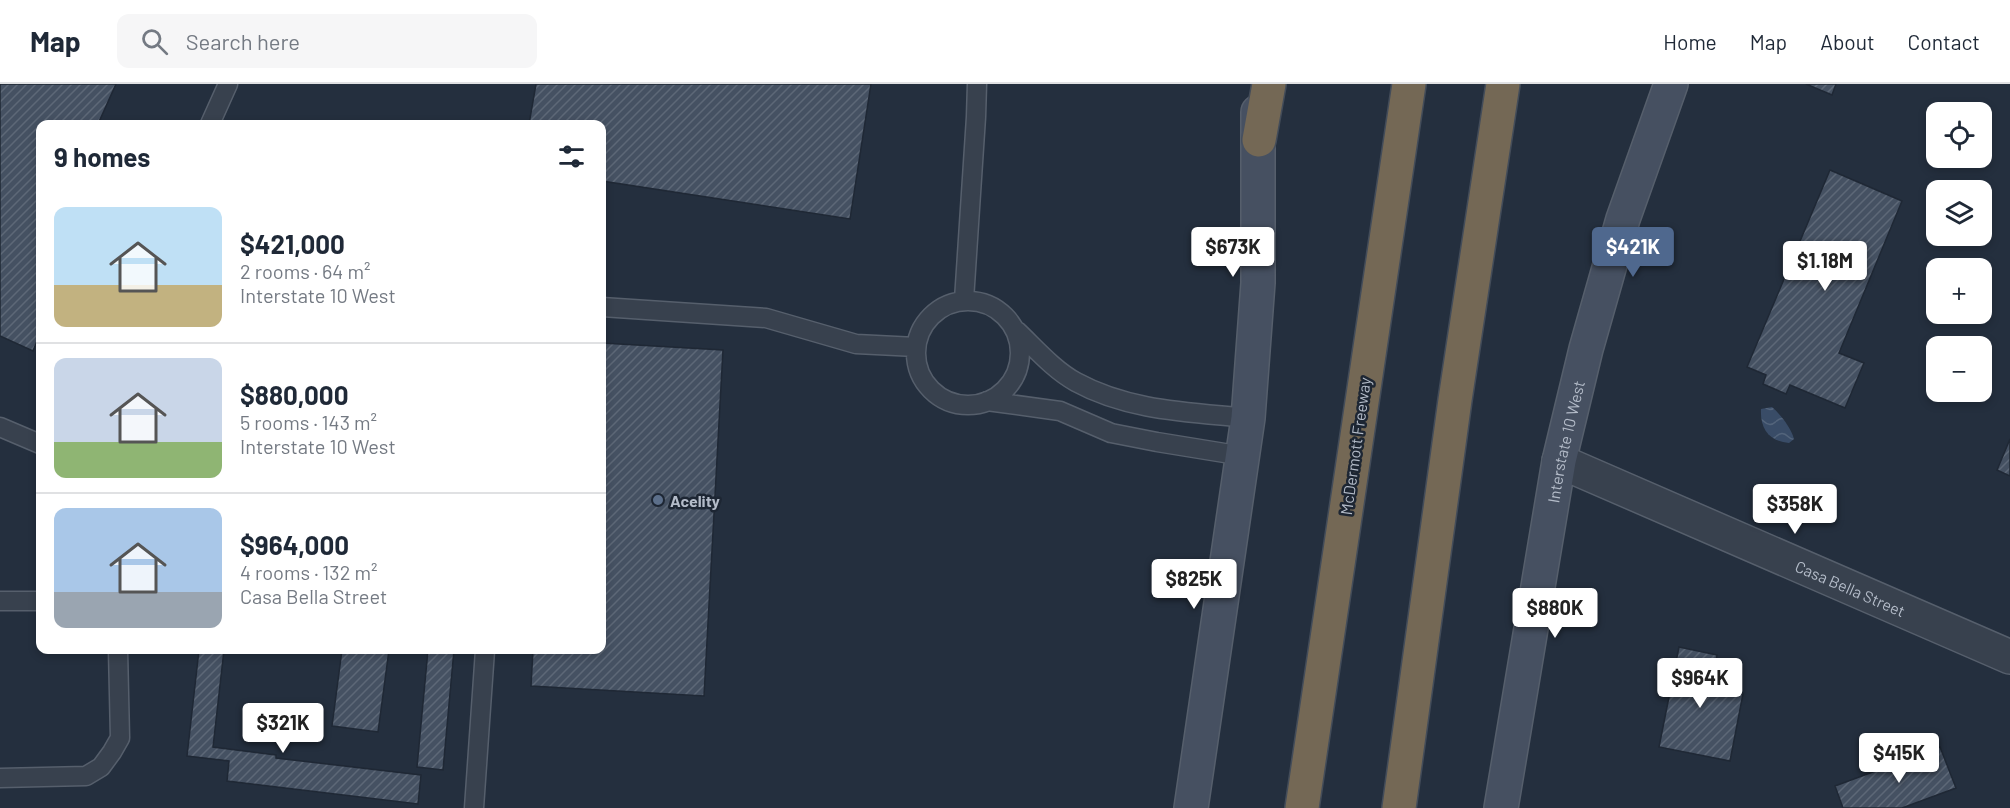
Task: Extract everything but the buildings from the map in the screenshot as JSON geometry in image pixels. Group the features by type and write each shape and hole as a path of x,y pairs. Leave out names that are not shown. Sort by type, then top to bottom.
{"highway":[{"path":"1259,140 1269,84"},
{"name":"McDermott Freeway","path":"1302,808 1409,84"},
{"path":"1399,808 1455,400 1503,84"}],"main road":[{"path":"1191,808 1248,418 1258,283 1257,84"},
{"name":"Interstate 10 West","path":"1501,808 1559,461 1586,349 1623,219 1671,84"}],"street":[{"name":"Casa Bella Street","path":"1559,461 2010,657"}],"lane":[{"path":"212,120 228,84"},
{"path":"964,300 977,84"},
{"path":"1017,331 1021,352 1017,372 1006,390 987,401 973,405 957,404 931,389 922,377 917,363 916,347 921,330 931,315 946,305 964,300 985,303 1004,314 1017,331 1047,360 1075,382 1109,397 1148,408 1248,418"},
{"path":"606,307 766,318 856,345 916,347"},
{"path":"987,401 1060,411 1111,433 1243,456"},
{"path":"0,427 36,442"},
{"path":"0,602 36,601"},
{"path":"0,778 86,776 100,767 120,738 118,654"},
{"path":"474,808 485,654"}],"water":[{"path":"1772,407 1791,430 1794,439 1789,443 1771,437 1764,428 1761,409"}],"place":[{"name":"Acelity","path":"658,500"}]}
